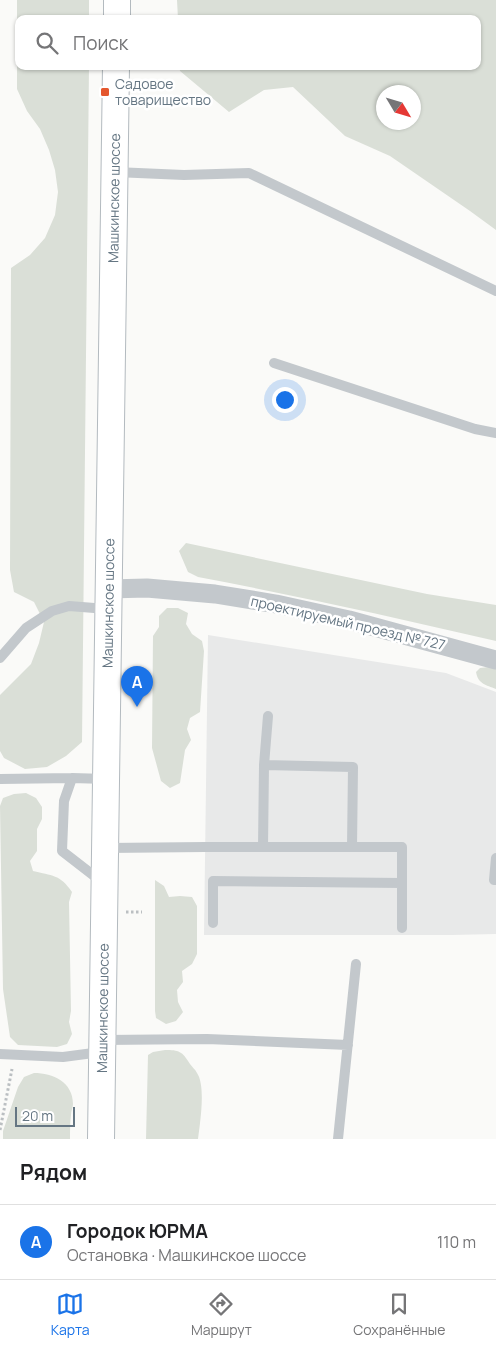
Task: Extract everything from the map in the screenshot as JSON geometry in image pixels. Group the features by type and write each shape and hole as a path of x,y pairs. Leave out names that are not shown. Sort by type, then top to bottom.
{"main road":[{"path":"117,0 117,15"},
{"name":"Машкинское шоссе","path":"101,1139 116,70"}],"street":[{"name":"проектируемый проезд № 727","path":"108,599 157,588 215,594 276,604 349,620 496,660"}],"lane":[{"path":"115,172 184,175 249,174 496,291"},
{"path":"274,363 475,429 496,433"},
{"path":"0,658 26,628 52,611 108,599"},
{"path":"263,847 264,766 268,716"},
{"path":"264,766 353,767 352,847"},
{"path":"72,778 64,801 62,851 105,885"},
{"path":"0,779 107,779"},
{"path":"106,848 402,847 402,928"},
{"path":"496,858 494,880 496,880"},
{"path":"213,923 214,880 402,883"},
{"path":"338,1139 356,964"},
{"path":"0,1054 63,1057 103,1046 207,1039 348,1045"}],"path":[{"path":"126,912 142,912"},
{"path":"0,1130 15,1055"}],"shaded area":[{"path":"17,0 89,0 89,15 17,15"},
{"path":"177,0 496,0 496,230 390,156 345,136 293,87 264,90 229,112 180,70 481,70 481,15 178,15"},
{"path":"17,70 89,70 82,742 66,756 47,767 25,769 4,758 0,751 0,695 31,664 44,622 34,602 14,592 10,570 11,268 30,255 45,238 55,215 58,192 55,170 49,150 40,129 27,111 17,89"},
{"path":"186,543 427,594 496,605 496,641 347,607 198,577 188,572 179,551"},
{"path":"167,608 178,608 188,613 186,624 192,634 202,641 204,651 200,712 190,718 187,729 191,740 185,750 180,783 170,788 161,781 152,748 153,636 159,627 159,616"},
{"path":"208,635 446,673 496,692 496,934 204,935"},
{"path":"489,667 496,669 496,689 483,684 477,676 476,672 480,668"},
{"path":"26,793 36,798 42,807 42,819 37,829 37,851 30,861 33,871 59,879 72,892 69,902 71,1011 69,1022 72,1034 67,1044 57,1047 18,1045 10,1037 3,989 0,806 3,798 14,794"},
{"path":"155,880 164,886 169,897 192,897 197,906 197,954 192,964 182,971 183,982 177,990 178,1002 183,1012 176,1021 166,1024 156,1018 155,1011"},
{"path":"165,1050 177,1051 182,1054 200,1079 202,1105 198,1139 146,1139 148,1055"},
{"path":"34,1073 55,1077 61,1080 70,1090 73,1104 70,1139 3,1139 3,1131 18,1087 24,1077"}],"place":[{"name":"Садовое товарищество","path":"105,92"},
{"name":"Городок ЮРМА","path":"137,707"}]}
